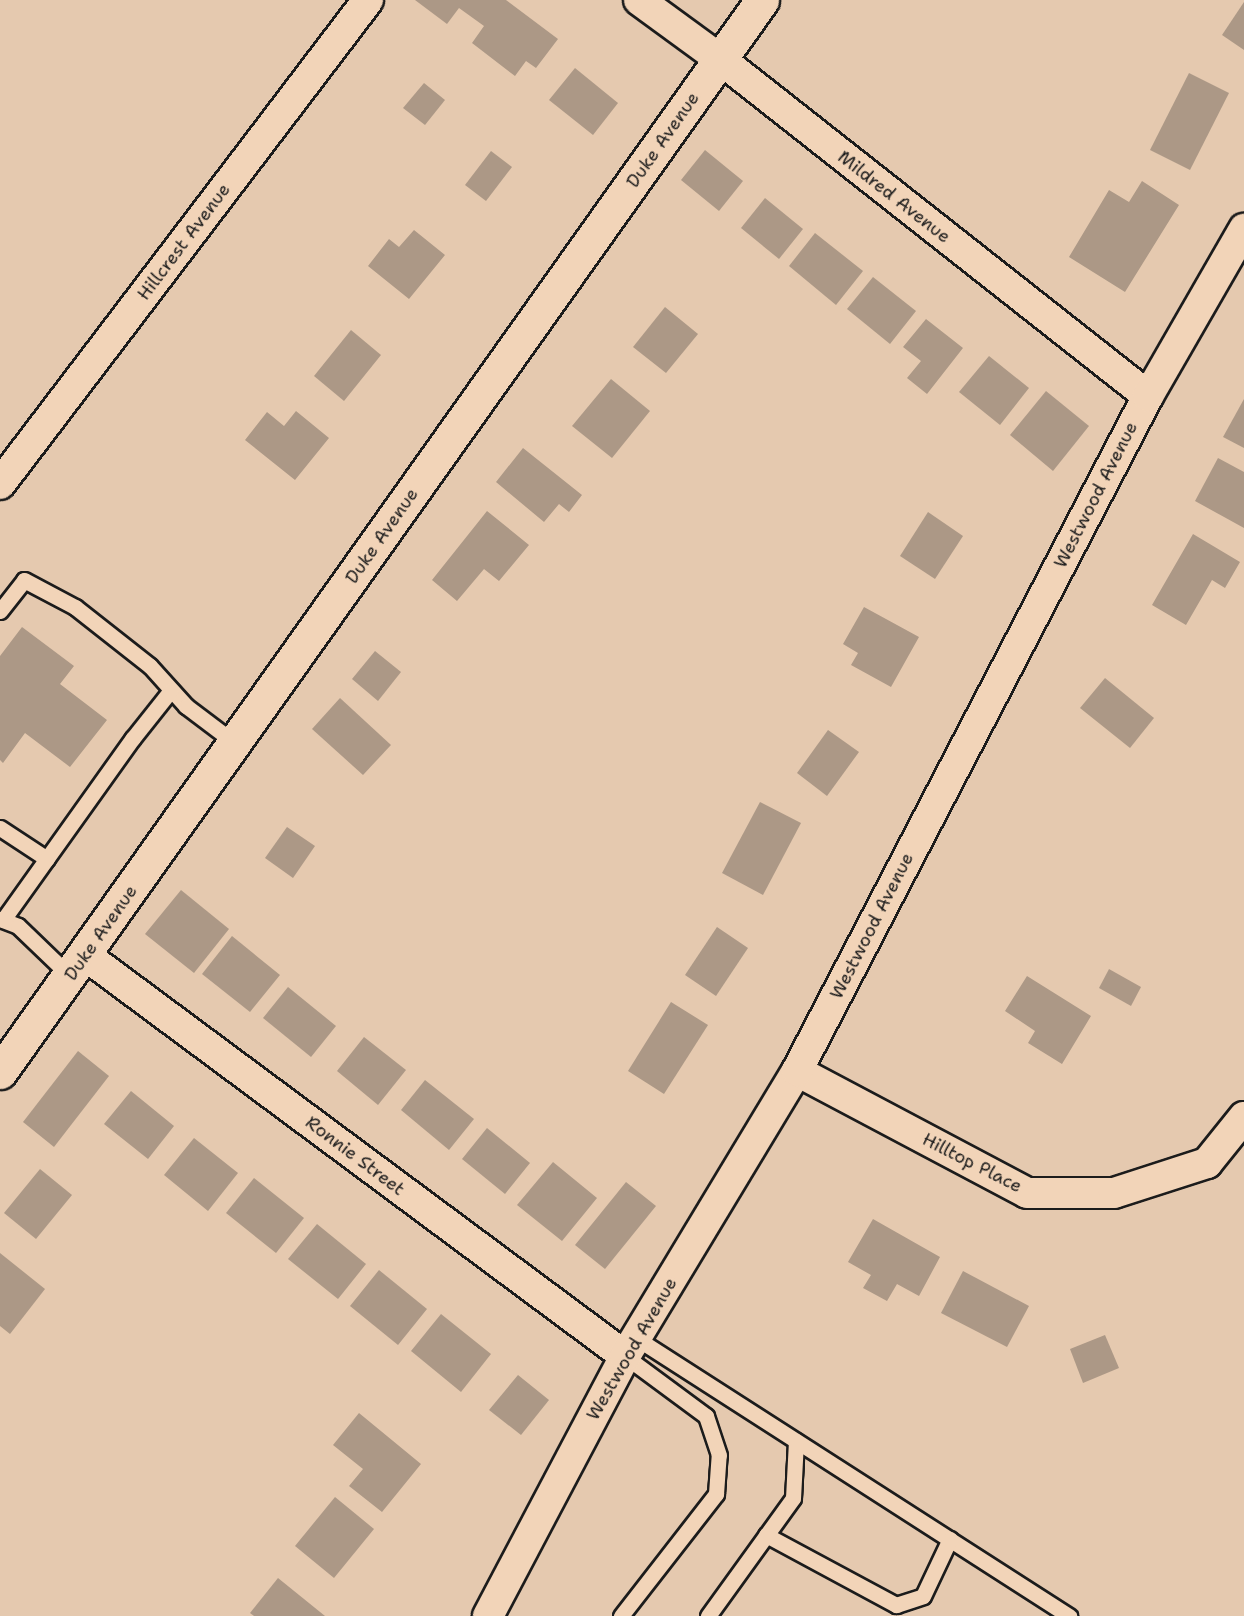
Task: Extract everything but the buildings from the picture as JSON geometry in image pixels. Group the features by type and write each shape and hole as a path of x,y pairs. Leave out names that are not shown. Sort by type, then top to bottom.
{"street":[{"name":"Hillcrest Avenue","path":"0,484 368,0"},
{"name":"Mildred Avenue","path":"639,0 720,59 1148,396"},
{"name":"Duke Avenue","path":"0,1072 762,0"},
{"name":"Westwood Avenue","path":"488,1616 631,1347 797,1071 1148,396 1244,229"},
{"name":"Ronnie Street","path":"77,966 631,1347"},
{"name":"Hilltop Place","path":"797,1071 1027,1192 1114,1193 1207,1163 1244,1117"}],"lane":[{"path":"0,610 24,580 75,608 150,666 171,690 235,743"},
{"path":"77,966 18,926 2,920 171,690"},
{"path":"0,828 47,859"},
{"path":"631,1347 796,1441 1069,1616"},
{"path":"621,1616 716,1494 719,1455 706,1416 631,1347"},
{"path":"708,1616 793,1498 796,1441"},
{"path":"765,1535 896,1605 923,1596 950,1539"}]}
